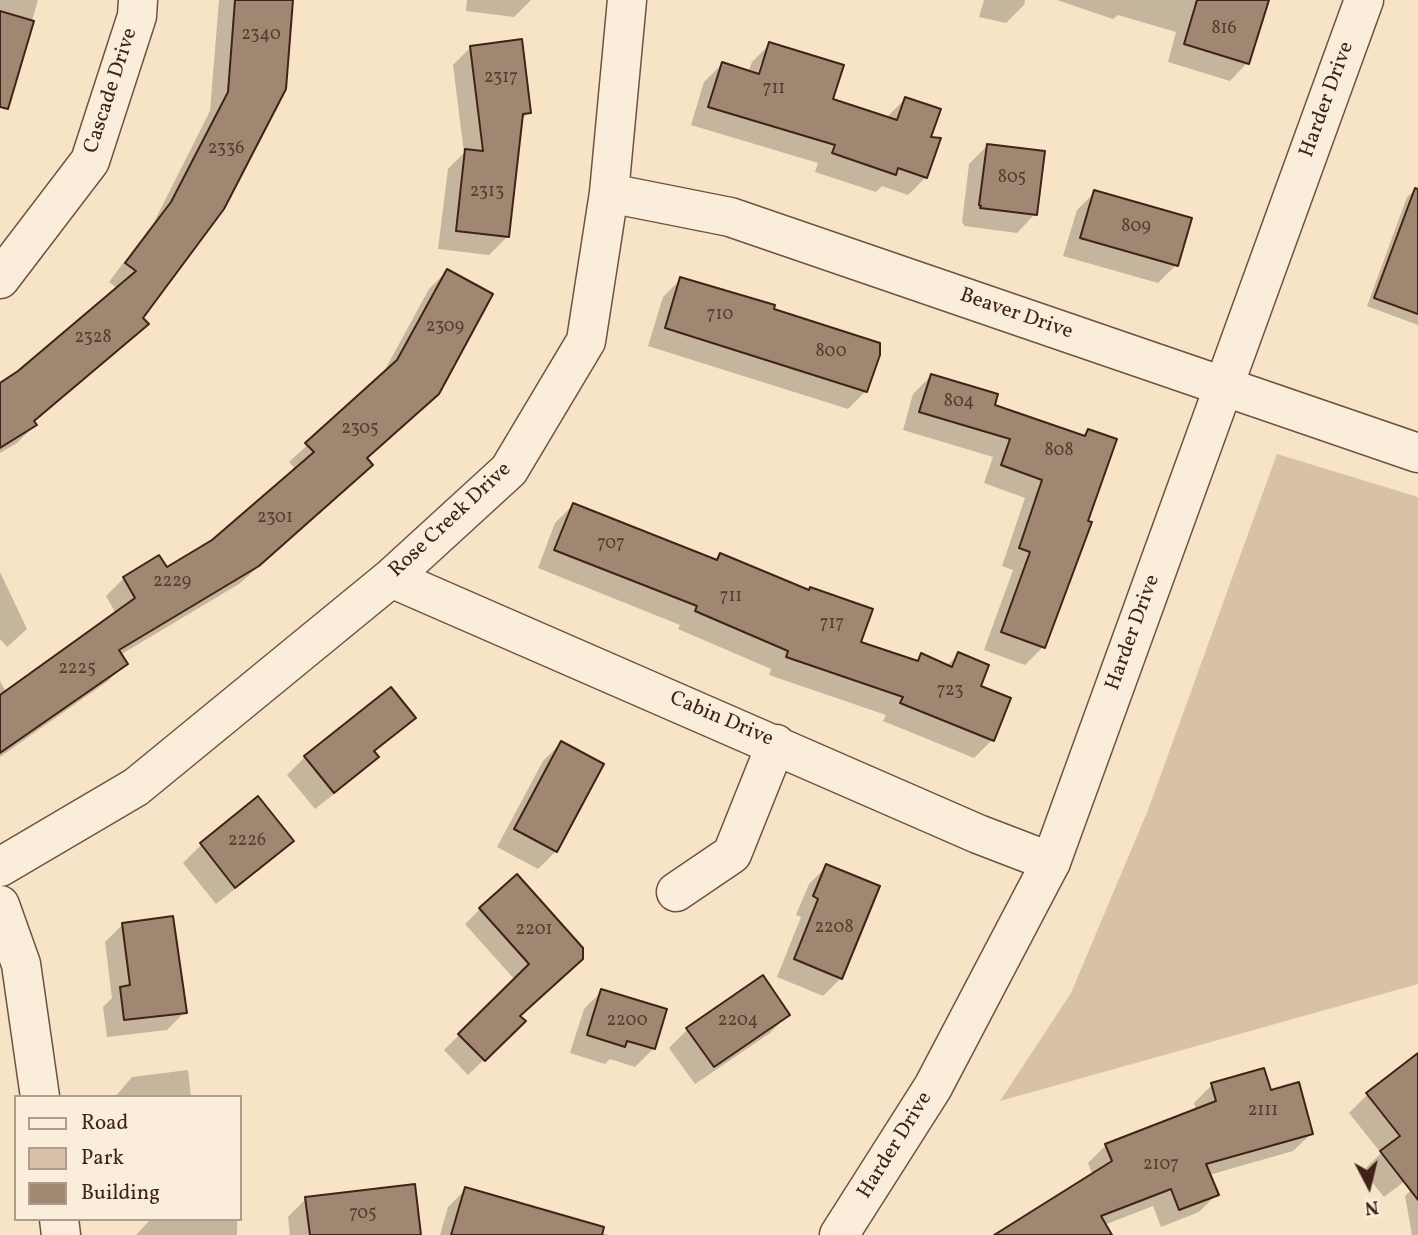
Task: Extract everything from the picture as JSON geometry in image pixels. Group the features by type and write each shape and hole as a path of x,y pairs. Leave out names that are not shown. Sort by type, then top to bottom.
{"street":[{"name":"Cascade Drive","path":"0,279 90,161 136,16 138,0"},
{"name":"Rose Creek Drive","path":"0,867 136,787 391,578 509,470 586,341 609,193 627,0"},
{"name":"Harder Drive","path":"839,1235 933,1087 1051,862 1364,0"},
{"name":"Beaver Drive","path":"609,193 730,216 1418,453"},
{"name":"Cabin Drive","path":"391,578 978,834 1051,862"},
{"path":"676,892 732,855 776,744"},
{"path":"0,905 20,964 40,1095"}],"green space":[{"path":"1277,454 1418,497 1418,984 1000,1101 1071,993 1148,810"}],"building":[{"path":"235,0 293,0 286,89 224,209 143,318 149,324 34,421 37,425 0,448 0,383 18,371 136,271 125,263 171,202 228,92"},
{"path":"1197,0 1269,0 1249,64 1184,44"},
{"path":"0,11 34,21 8,109 0,107"},
{"path":"522,39 531,113 523,114 509,237 456,231 465,149 483,151 470,46"},
{"path":"769,42 844,65 833,99 897,120 905,97 941,109 931,137 941,138 927,178 898,168 896,175 832,153 835,145 708,107 722,62 759,74"},
{"path":"987,144 1045,151 1037,215 980,208"},
{"path":"1415,188 1418,189 1418,314 1374,298"},
{"path":"1094,190 1192,218 1178,266 1080,238"},
{"path":"447,269 493,294 439,394 367,458 373,465 259,566 119,650 128,664 0,753 0,695 135,598 123,577 159,555 167,567 212,540 314,452 305,443 397,360"},
{"path":"680,277 775,305 774,309 880,343 880,355 867,392 665,328"},
{"path":"931,374 998,394 995,405 1085,436 1088,429 1117,439 1088,521 1092,522 1045,648 1001,632 1030,552 1019,548 1042,480 1001,465 1010,439 919,412"},
{"path":"573,503 717,560 720,553 809,590 810,587 873,609 861,642 918,661 921,653 952,667 958,652 989,665 981,686 1011,698 994,741 900,703 903,697 786,657 788,651 695,611 697,606 554,550"},
{"path":"391,687 416,718 374,751 379,757 334,793 304,756"},
{"path":"561,741 604,764 557,852 514,829"},
{"path":"258,796 294,841 235,888 200,843"},
{"path":"826,864 880,886 842,979 794,959 818,899 813,896"},
{"path":"517,874 583,948 583,959 520,1016 526,1021 485,1061 458,1034 529,964 479,908"},
{"path":"173,916 187,1013 124,1020 120,987 130,985 122,923"},
{"path":"763,975 790,1015 714,1067 686,1028"},
{"path":"601,989 667,1009 655,1049 627,1041 625,1047 587,1035"},
{"path":"1418,1053 1418,1200 1380,1151 1400,1136 1366,1093"},
{"path":"1264,1068 1271,1090 1299,1082 1313,1134 1206,1164 1219,1195 1179,1210 1171,1189 1101,1216 1112,1235 994,1235 1112,1161 1105,1144 1216,1101 1211,1083"},
{"path":"415,1184 421,1235 310,1235 305,1197"},
{"path":"465,1187 604,1227 602,1235 451,1235"}]}
